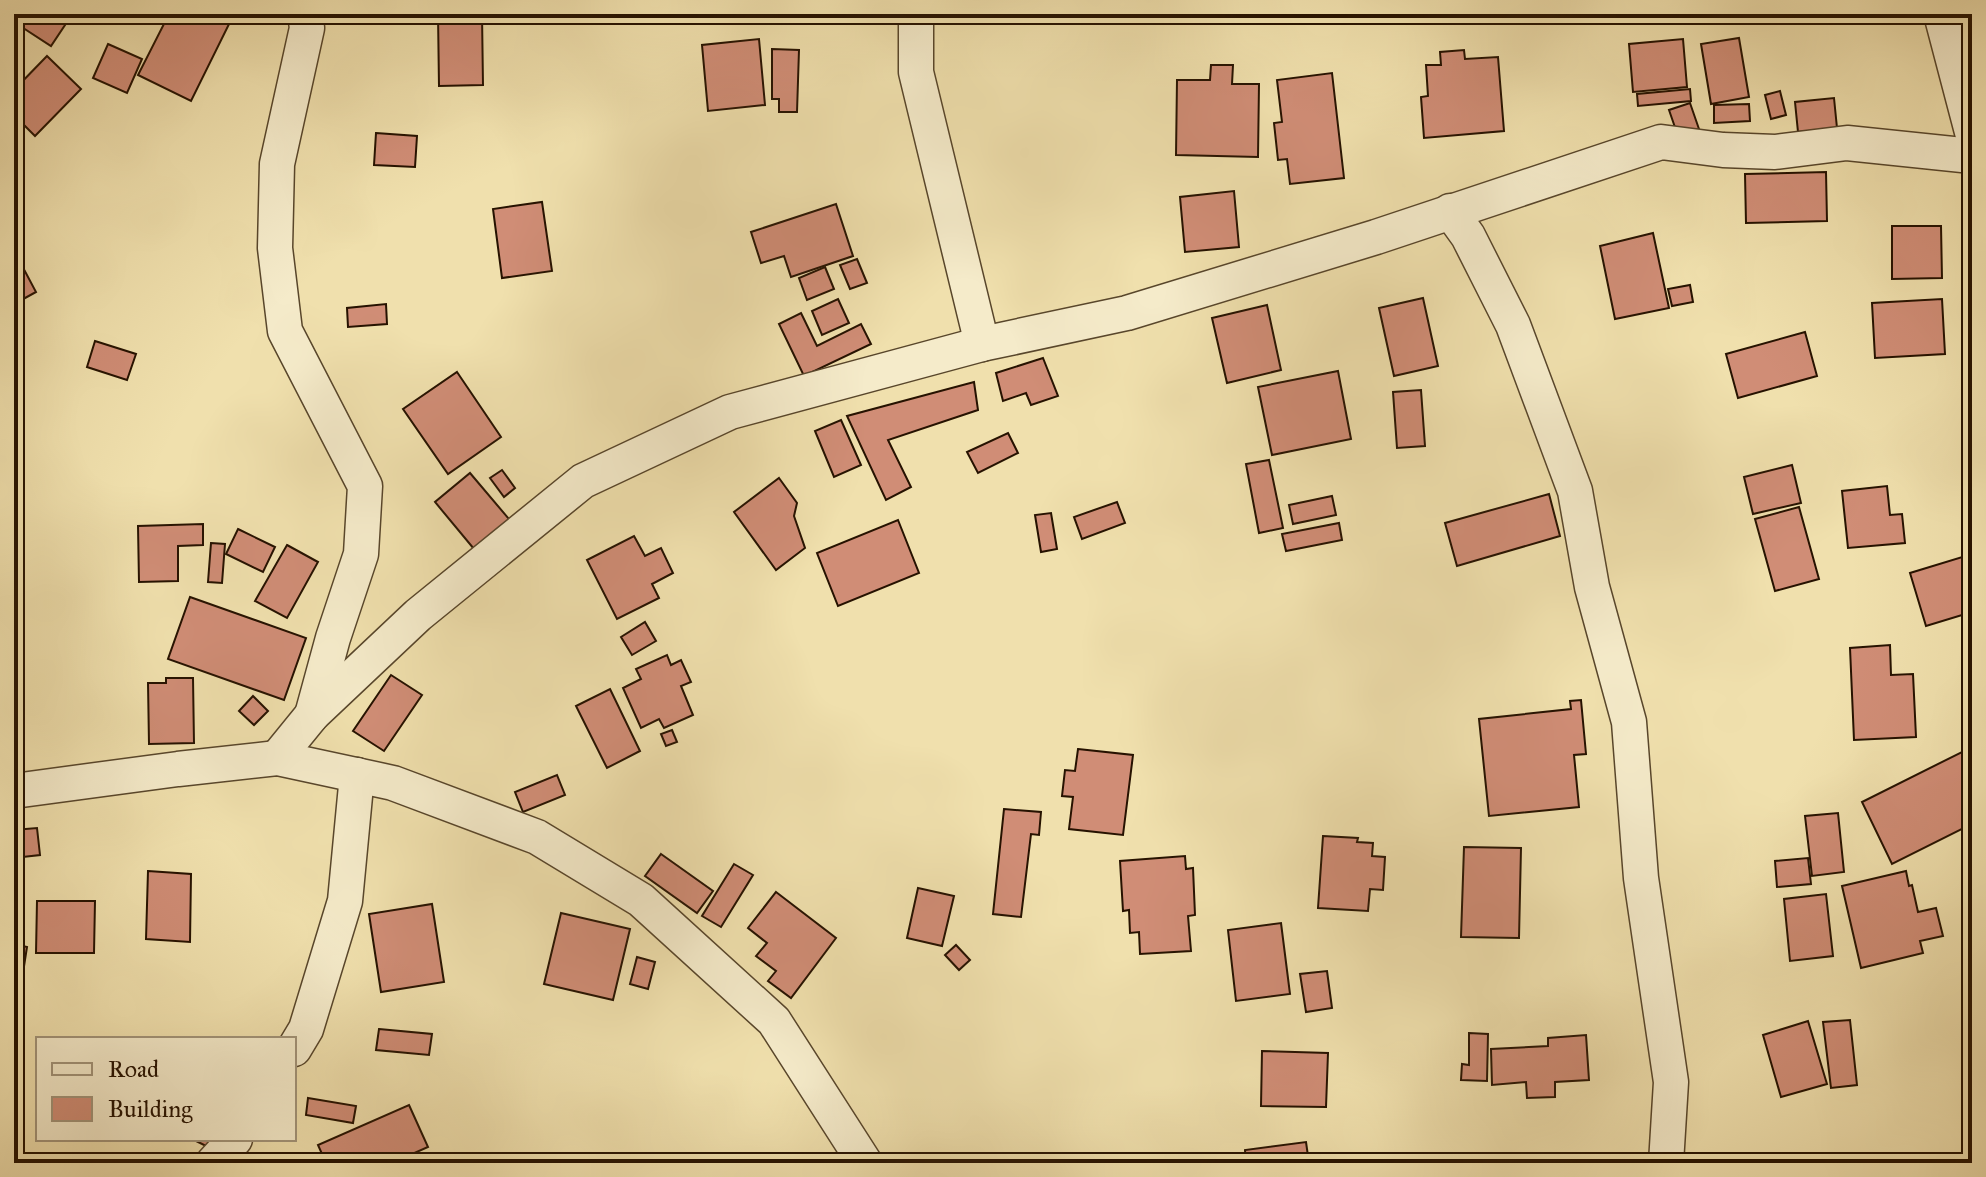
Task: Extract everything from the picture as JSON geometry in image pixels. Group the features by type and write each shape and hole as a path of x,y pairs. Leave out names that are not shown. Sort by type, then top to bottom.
{"street":[{"path":"305,14 307,28 277,164 275,248 285,331 365,486 361,554 312,715"},
{"path":"916,14 916,72 982,344"},
{"path":"1941,14 1972,132"},
{"path":"277,758 312,715 418,615 583,481 730,412 982,344 1127,313 1376,237 1661,142 1723,150 1775,152 1847,143 1972,156"},
{"path":"1450,211 1468,236 1513,325 1575,491 1592,587 1629,722 1641,878 1671,1082 1666,1163"},
{"path":"14,791 277,758 393,783 537,837 641,900 774,1021 865,1163"},
{"path":"296,1046 306,1029 345,901 357,775"},
{"path":"213,1163 233,1141"}],"building":[{"path":"14,14 61,14 69,19 51,46 14,22"},
{"path":"169,14 234,14 191,101 138,75"},
{"path":"438,14 482,14 483,85 439,86"},
{"path":"1739,38 1749,97 1711,104 1701,44"},
{"path":"759,39 765,105 708,111 702,45"},
{"path":"1683,39 1687,87 1633,92 1629,44"},
{"path":"108,44 142,59 127,93 93,78"},
{"path":"772,49 799,50 797,112 779,112 779,99 772,99"},
{"path":"1464,50 1465,59 1498,57 1504,131 1424,138 1421,97 1428,96 1426,65 1441,65 1440,52"},
{"path":"47,56 81,89 35,136 14,115 14,90"},
{"path":"1211,65 1233,65 1232,84 1259,84 1258,157 1176,155 1177,80 1210,80"},
{"path":"1332,73 1344,178 1290,184 1287,159 1278,160 1274,123 1282,122 1277,80"},
{"path":"1690,89 1691,101 1638,106 1637,94"},
{"path":"1780,91 1786,115 1771,119 1765,95"},
{"path":"1834,98 1837,128 1798,132 1795,102"},
{"path":"1690,103 1699,129 1678,136 1669,110"},
{"path":"1749,104 1750,121 1714,123 1714,105"},
{"path":"376,133 417,136 415,167 374,165"},
{"path":"1826,172 1827,221 1746,223 1745,174"},
{"path":"1234,191 1239,247 1185,252 1180,197"},
{"path":"542,202 552,271 502,278 493,209"},
{"path":"836,204 853,256 791,277 784,256 761,263 751,232"},
{"path":"1892,226 1941,226 1942,278 1892,279"},
{"path":"1653,233 1669,308 1615,319 1600,246"},
{"path":"857,259 867,283 850,289 840,265"},
{"path":"19,260 36,292 16,303 14,262"},
{"path":"825,267 834,289 807,300 799,278"},
{"path":"1690,285 1693,302 1672,306 1668,289"},
{"path":"1423,298 1438,366 1394,376 1379,308"},
{"path":"838,299 849,323 822,335 812,311"},
{"path":"1942,299 1945,354 1875,358 1872,303"},
{"path":"386,304 387,324 348,327 347,308"},
{"path":"1267,305 1281,370 1227,383 1212,318"},
{"path":"801,313 817,346 861,324 871,344 804,376 779,324"},
{"path":"1805,332 1817,376 1738,398 1726,354"},
{"path":"95,341 136,354 127,380 87,367"},
{"path":"1043,358 1058,396 1031,405 1026,393 1003,401 996,373"},
{"path":"1338,371 1351,439 1272,455 1258,387"},
{"path":"457,372 501,437 448,474 403,409"},
{"path":"974,382 978,410 888,440 911,487 886,500 847,416"},
{"path":"1421,390 1425,446 1397,448 1393,392"},
{"path":"841,420 861,465 834,477 815,431"},
{"path":"1008,433 1018,453 978,473 967,452"},
{"path":"1269,460 1283,528 1259,533 1246,464"},
{"path":"1792,465 1801,503 1753,514 1744,477"},
{"path":"502,470 515,488 504,497 490,478"},
{"path":"470,473 514,525 479,555 435,502"},
{"path":"779,478 797,503 794,516 805,548 776,570 734,512"},
{"path":"1887,486 1890,515 1902,514 1905,543 1848,548 1842,491"},
{"path":"1549,494 1560,536 1457,566 1445,523"},
{"path":"1332,496 1336,515 1293,524 1289,505"},
{"path":"1117,502 1125,523 1082,539 1074,517"},
{"path":"1799,507 1819,579 1775,591 1755,519"},
{"path":"1051,513 1057,549 1041,552 1035,515"},
{"path":"898,520 919,573 838,606 817,553"},
{"path":"1339,523 1342,540 1286,551 1282,534"},
{"path":"203,524 203,545 178,546 178,581 139,582 138,526"},
{"path":"238,529 275,547 263,572 226,554"},
{"path":"634,536 645,556 661,548 673,573 652,584 659,598 617,619 587,560"},
{"path":"211,543 225,544 222,583 208,582"},
{"path":"287,545 318,562 287,618 255,601"},
{"path":"1972,554 1972,612 1926,626 1910,573"},
{"path":"190,597 306,638 284,700 168,659"},
{"path":"645,622 656,641 632,655 621,637"},
{"path":"1890,645 1891,675 1913,674 1916,737 1854,740 1850,648"},
{"path":"667,655 671,665 681,660 691,682 681,686 693,715 664,728 659,719 641,728 623,688 641,679 636,669"},
{"path":"391,675 422,695 384,751 353,731"},
{"path":"166,678 193,678 194,743 149,744 148,683 166,683"},
{"path":"610,689 640,751 607,768 576,706"},
{"path":"253,696 268,711 254,725 239,711"},
{"path":"1581,700 1586,754 1574,755 1579,807 1489,816 1479,719 1571,709 1570,701"},
{"path":"672,730 677,742 666,746 661,734"},
{"path":"1972,747 1972,824 1892,864 1862,802"},
{"path":"1078,749 1133,755 1123,835 1069,829 1073,797 1062,796 1065,770 1075,771"},
{"path":"557,775 565,795 523,812 515,792"},
{"path":"1004,809 1041,812 1039,835 1031,834 1021,917 993,914"},
{"path":"1838,813 1844,872 1812,876 1805,816"},
{"path":"37,828 40,855 14,858 14,830"},
{"path":"1323,836 1358,838 1357,842 1373,843 1372,856 1385,857 1383,890 1370,889 1368,911 1318,908"},
{"path":"1464,847 1521,848 1519,938 1461,937"},
{"path":"661,854 713,891 697,913 645,876"},
{"path":"1185,856 1186,869 1193,868 1195,915 1188,916 1191,951 1140,954 1139,932 1130,933 1129,910 1123,911 1120,861"},
{"path":"1808,858 1811,884 1777,887 1775,861"},
{"path":"734,864 753,875 721,927 702,916"},
{"path":"148,871 191,874 190,942 146,939"},
{"path":"1906,871 1918,912 1936,908 1943,936 1920,941 1923,953 1861,968 1842,886"},
{"path":"918,888 954,896 942,946 907,938"},
{"path":"776,892 836,938 791,998 768,981 776,971 756,956 767,943 748,928"},
{"path":"1826,894 1833,956 1790,961 1784,899"},
{"path":"37,901 95,901 94,953 36,953"},
{"path":"432,904 444,982 381,992 369,914"},
{"path":"561,913 630,929 613,1000 544,984"},
{"path":"1281,923 1290,994 1236,1001 1228,930"},
{"path":"14,944 27,947 16,1018 14,1018"},
{"path":"956,945 970,960 959,970 945,955"},
{"path":"637,957 655,962 648,989 630,984"},
{"path":"1327,971 1332,1008 1306,1012 1300,974"},
{"path":"1850,1020 1857,1085 1831,1088 1823,1022"},
{"path":"1808,1021 1827,1084 1781,1097 1763,1035"},
{"path":"379,1029 432,1034 429,1055 376,1050"},
{"path":"1469,1033 1488,1034 1487,1081 1461,1080 1462,1064 1469,1065"},
{"path":"1586,1035 1589,1080 1555,1082 1555,1097 1527,1098 1526,1082 1492,1085 1491,1049 1548,1046 1548,1038"},
{"path":"1262,1051 1328,1053 1326,1107 1261,1106"},
{"path":"308,1098 356,1106 353,1123 306,1115"},
{"path":"409,1105 428,1147 392,1163 326,1163 318,1145"},
{"path":"196,1141 219,1141 214,1150"},
{"path":"1306,1142 1309,1163 1246,1163 1245,1150"}]}
